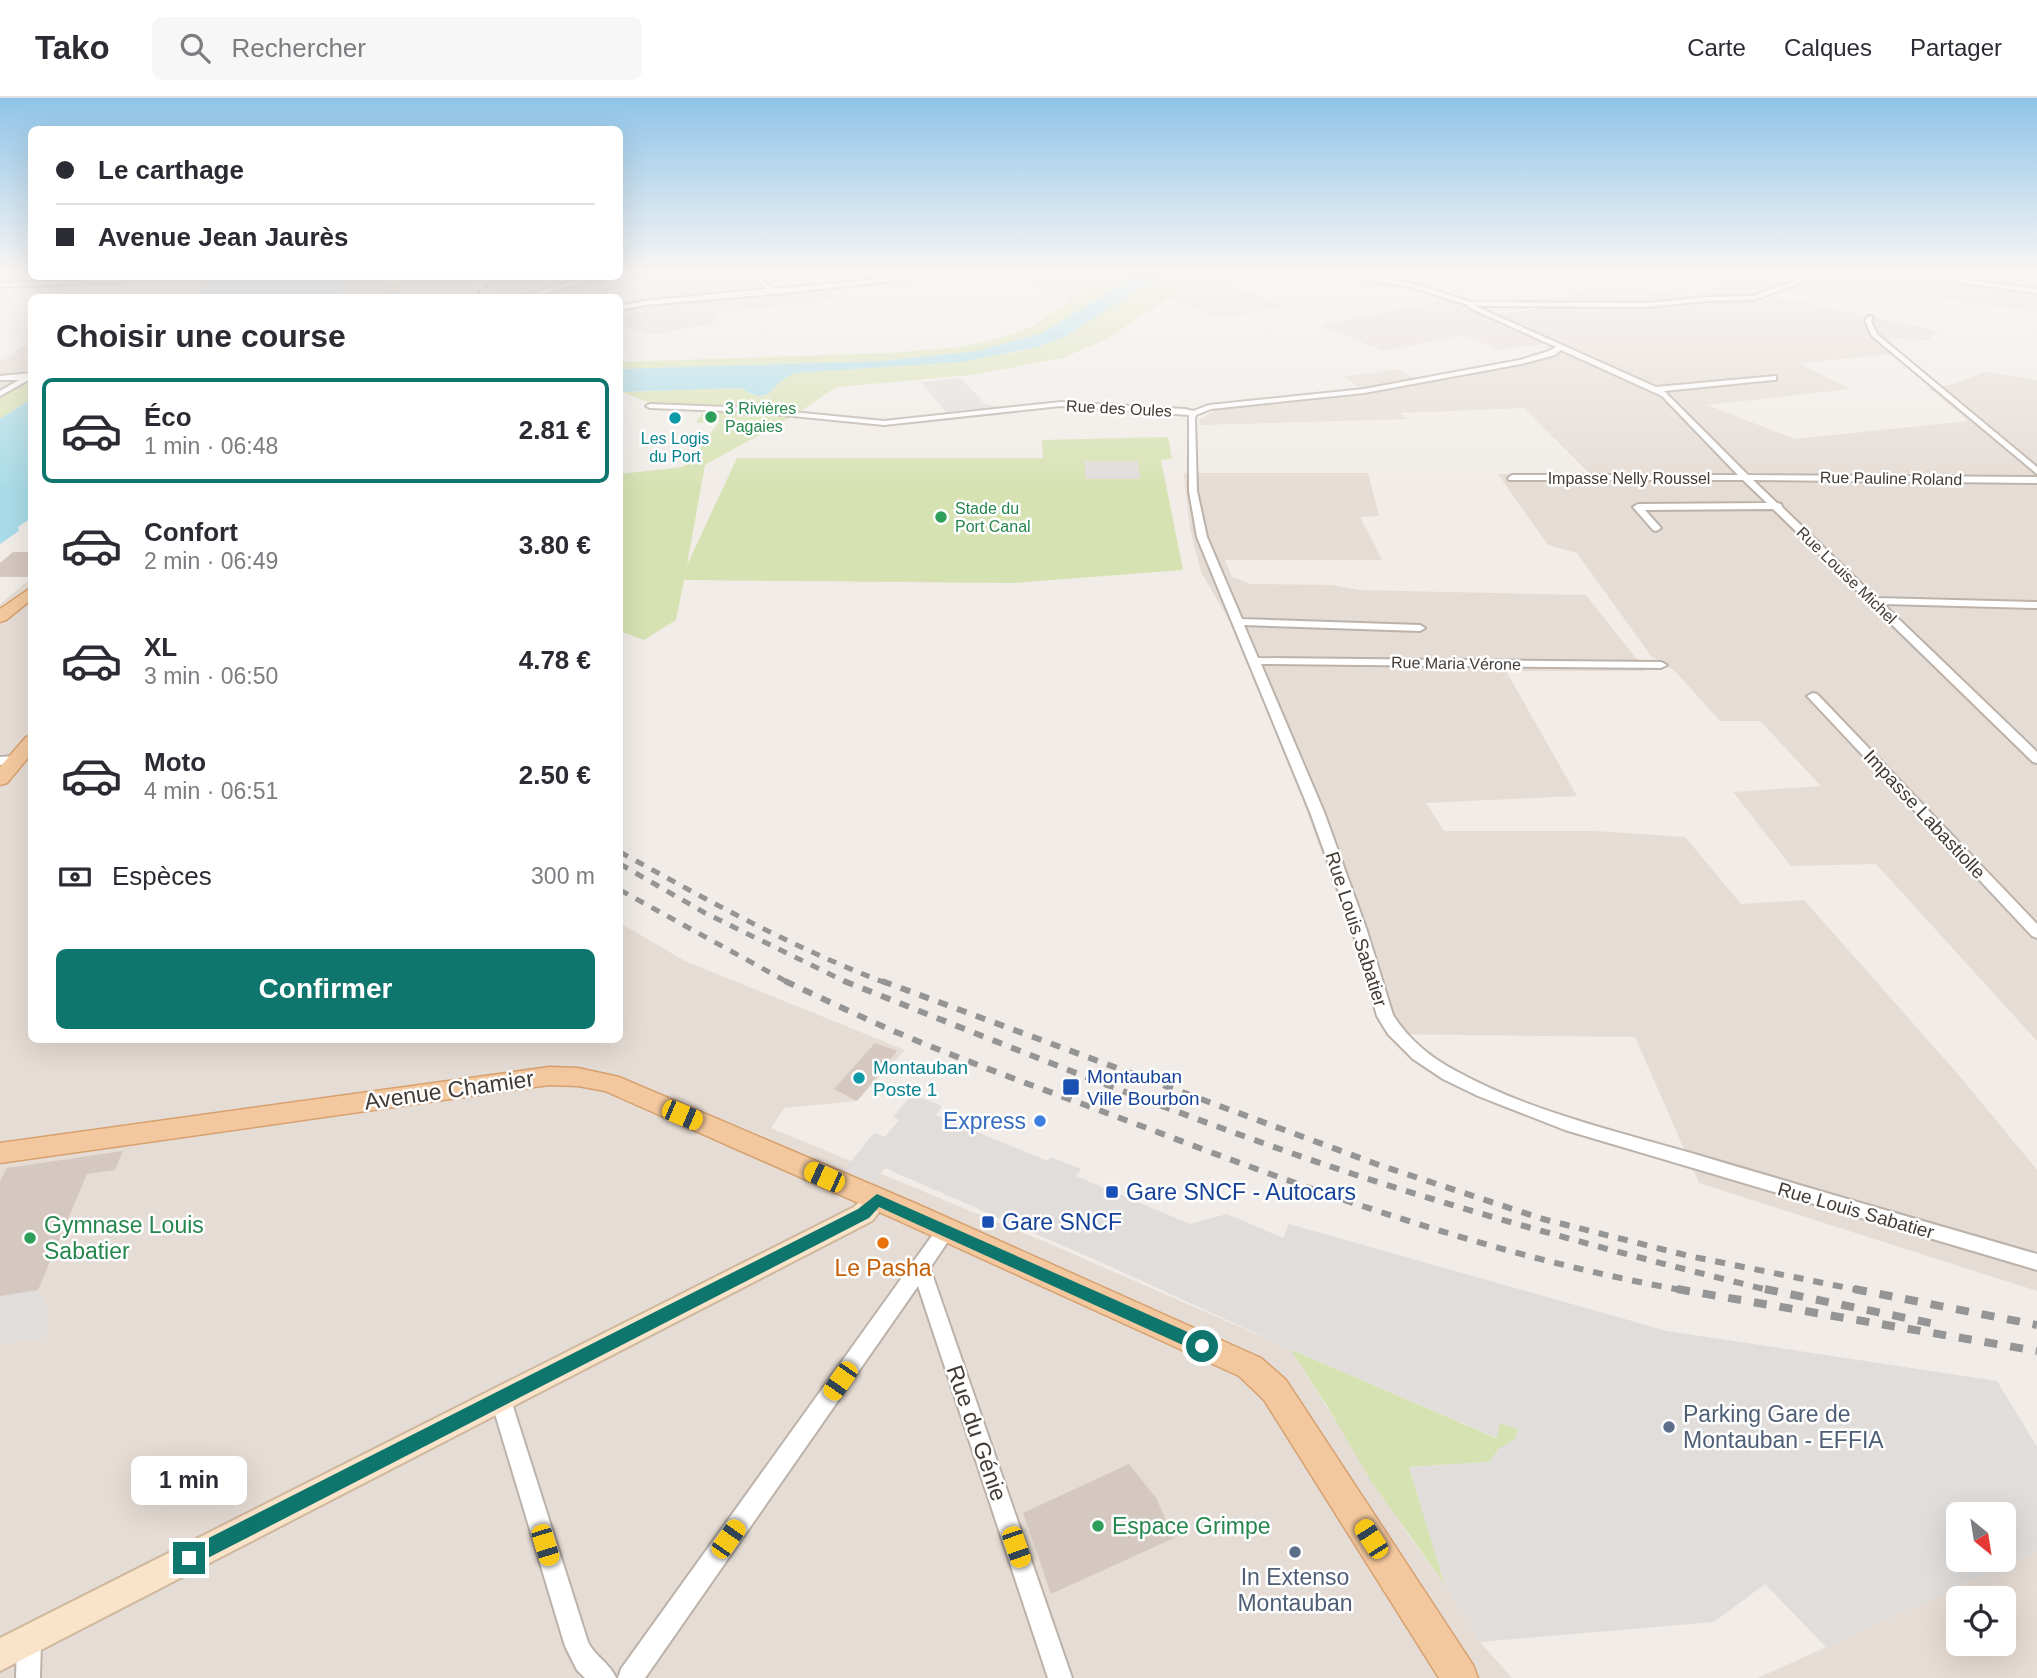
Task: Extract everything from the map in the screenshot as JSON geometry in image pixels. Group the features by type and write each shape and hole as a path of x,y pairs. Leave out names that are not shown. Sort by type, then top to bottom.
{"main road":[{"path":"0,617 28,594"},
{"path":"0,779 8,760 28,744"},
{"name":"Avenue Chamier","path":"0,1153 540,1078 578,1077 610,1083 1250,1367 1275,1390 1460,1678"}],"street":[{"path":"1552,343 1561,347"},
{"path":"1883,343 2037,471"},
{"name":"Rue Louise Michel","path":"1561,347 1658,389 1745,477 2037,758"},
{"name":"Rue des Oules","path":"650,405 752,410 884,424 1061,404 1185,411 1193,414 1209,407 1364,391 1442,377 1539,358 1561,347"},
{"path":"0,378 28,376"},
{"path":"0,394 28,377"},
{"name":"Rue Louise Michel","path":"1658,389 1773,378"},
{"name":"Rue Louis Sabatier","path":"1193,414 1193,491 1202,537 1317,812 1360,931 1385,1016 1394,1030 1419,1055 1449,1075 1484,1092 1571,1125 2037,1262"},
{"name":"Impasse Nelly Roussel","path":"1512,478 1745,477"},
{"name":"Rue Pauline Roland","path":"1745,477 2037,480"},
{"path":"1656,528 1638,507 1778,506"},
{"path":"1873,601 2037,605"},
{"path":"1236,622 1420,628"},
{"name":"Rue Maria Vérone","path":"1252,661 1661,665"},
{"name":"Impasse Labastiolle","path":"1813,696 2037,933"},
{"path":"0,1656 500,1397 863,1214 877,1200"},
{"path":"629,1678 946,1231"},
{"name":"Rue du Génie","path":"921,1268 1060,1678"},
{"path":"500,1397 577,1646 585,1662 604,1678"},
{"path":"28,1678 29,1641"}],"shaded area":[{"path":"1364,343 1424,343 1384,351"},
{"path":"1481,343 1892,343 1902,353 1798,363 1851,389 1707,405 1795,439 1968,421 1929,388 1953,384 1986,372 2037,380 2037,1041 1876,864 1791,866 1733,792 1821,786 1760,721 1720,721 1675,671 1651,656 1577,553 1548,545 1498,474 1590,474 1524,408 1400,413 1406,419 1200,425 1199,420 1228,402 1361,388 1344,377 1396,369 1417,379 1537,355 1548,349 1545,344 1498,350"},
{"path":"28,345 28,377 0,394 0,360 7,359 23,346"},
{"path":"961,378 985,404 999,407 946,412 921,382"},
{"path":"1084,461 1138,461 1140,479 1086,479"},
{"path":"1184,473 1368,473 1379,516 1360,517 1382,560 1225,560 1232,577 1251,584 1331,585 1360,590 1586,595 1646,671 1506,671 1577,796 1426,803 1444,831 1594,831 1685,837 1741,904 1804,900 1957,1073 2037,1170 2037,1291 1699,1183 1635,1037 1386,1034 1298,786 1230,622 1201,572 1190,529"},
{"path":"28,581 28,1043 623,1043 623,925 685,961 905,1050 857,1101 784,1108 771,1128 1055,1246 1290,1349 1406,1532 1445,1585 1480,1642 1512,1678 0,1678 0,604"},
{"path":"912,1094 942,1106 936,1115 1048,1161 1051,1157 1081,1169 1076,1176 1190,1224 1227,1214 1283,1238 1289,1224 1667,1331 1997,1381 2037,1447 2037,1551 2016,1561 2016,1502 1946,1502 1946,1572 1991,1572 1960,1586 1946,1586 1946,1592 1826,1647 1765,1584 1714,1622 1480,1642 1445,1585 1409,1467 1489,1462 1499,1449 1515,1439 1518,1429 1500,1423 1497,1438 1290,1349 885,1168 873,1182 844,1170 874,1133 885,1137 899,1120 893,1117"},
{"path":"38,1290 47,1308 48,1336 0,1345 0,1296"},
{"path":"2037,1551 2037,1678 1758,1678 1946,1592 1946,1656 2016,1656 2016,1586 1960,1586 1991,1572 2016,1572 2016,1561"}],"green space":[{"path":"979,343 1008,343 979,351 881,361 623,369 623,362 888,353 961,347"},
{"name":"Stade du Port Canal","path":"1049,343 1098,343 1062,358 971,375 836,387 795,415 705,465 687,565 737,458 1043,458 1042,440 1168,437 1172,459 1161,460 1183,570 1013,583 684,580 676,620 644,640 623,632 623,474 682,467 690,461 719,422 696,423 702,413 727,412 738,408 650,403 623,392 741,388 760,396 770,392 786,377 795,373 1011,353"},
{"path":"28,377 28,401 0,419 0,394"},
{"path":"1290,1349 1496,1438 1500,1422 1518,1429 1515,1439 1499,1449 1489,1462 1409,1467 1445,1585 1373,1484"}],"water":[{"path":"1008,343 1049,343 961,362 795,373 786,377 770,392 759,396 741,388 623,392 623,369 881,361 979,351"},
{"path":"28,401 28,520 18,527 19,531 0,544 0,419"}],"building":[{"path":"13,552 28,552 28,577 0,577 0,563"},
{"name":"Montauban Poste 1","path":"875,1043 897,1051 857,1101 834,1089"},
{"name":"Gymnase Louis Sabatier","path":"123,1151 115,1170 87,1174 38,1290 0,1296 0,1181 7,1168"},
{"name":"Espace Grimpe","path":"1129,1464 1156,1498 1174,1538 1051,1594 1023,1513"}],"railway":[{"path":"623,854 784,939 886,983"},
{"path":"623,866 705,913 848,983"},
{"path":"623,892 787,982"},
{"path":"844,981 1165,1107 1359,1176 1564,1237 1772,1291"},
{"path":"882,981 1379,1165 1543,1219 1689,1256 1863,1291"},
{"path":"787,982 944,1052 1349,1202 1551,1262 1687,1291"},
{"path":"1677,1289 2037,1351"},
{"path":"1765,1289 1940,1325"},
{"path":"1854,1289 2037,1325"}],"place":[{"name":"3 Rivières Pagaies","path":"711,417"},
{"name":"Les Logis du Port","path":"675,418"},
{"name":"Stade du Port Canal","path":"941,517"},
{"name":"Montauban Poste 1","path":"859,1078"},
{"name":"Montauban Ville Bourbon","path":"1071,1087"},
{"name":"Express","path":"1040,1121"},
{"name":"Gare SNCF - Autocars","path":"1112,1192"},
{"name":"Gare SNCF","path":"988,1222"},
{"name":"Gymnase Louis Sabatier","path":"30,1238"},
{"name":"Le Pasha","path":"883,1243"},
{"name":"Parking Gare de Montauban - EFFIA","path":"1669,1427"},
{"name":"Espace Grimpe","path":"1098,1526"},
{"name":"In Extenso Montauban","path":"1295,1552"}],"route":[{"path":"189,1558 863,1214 877,1200 1202,1346"}]}
